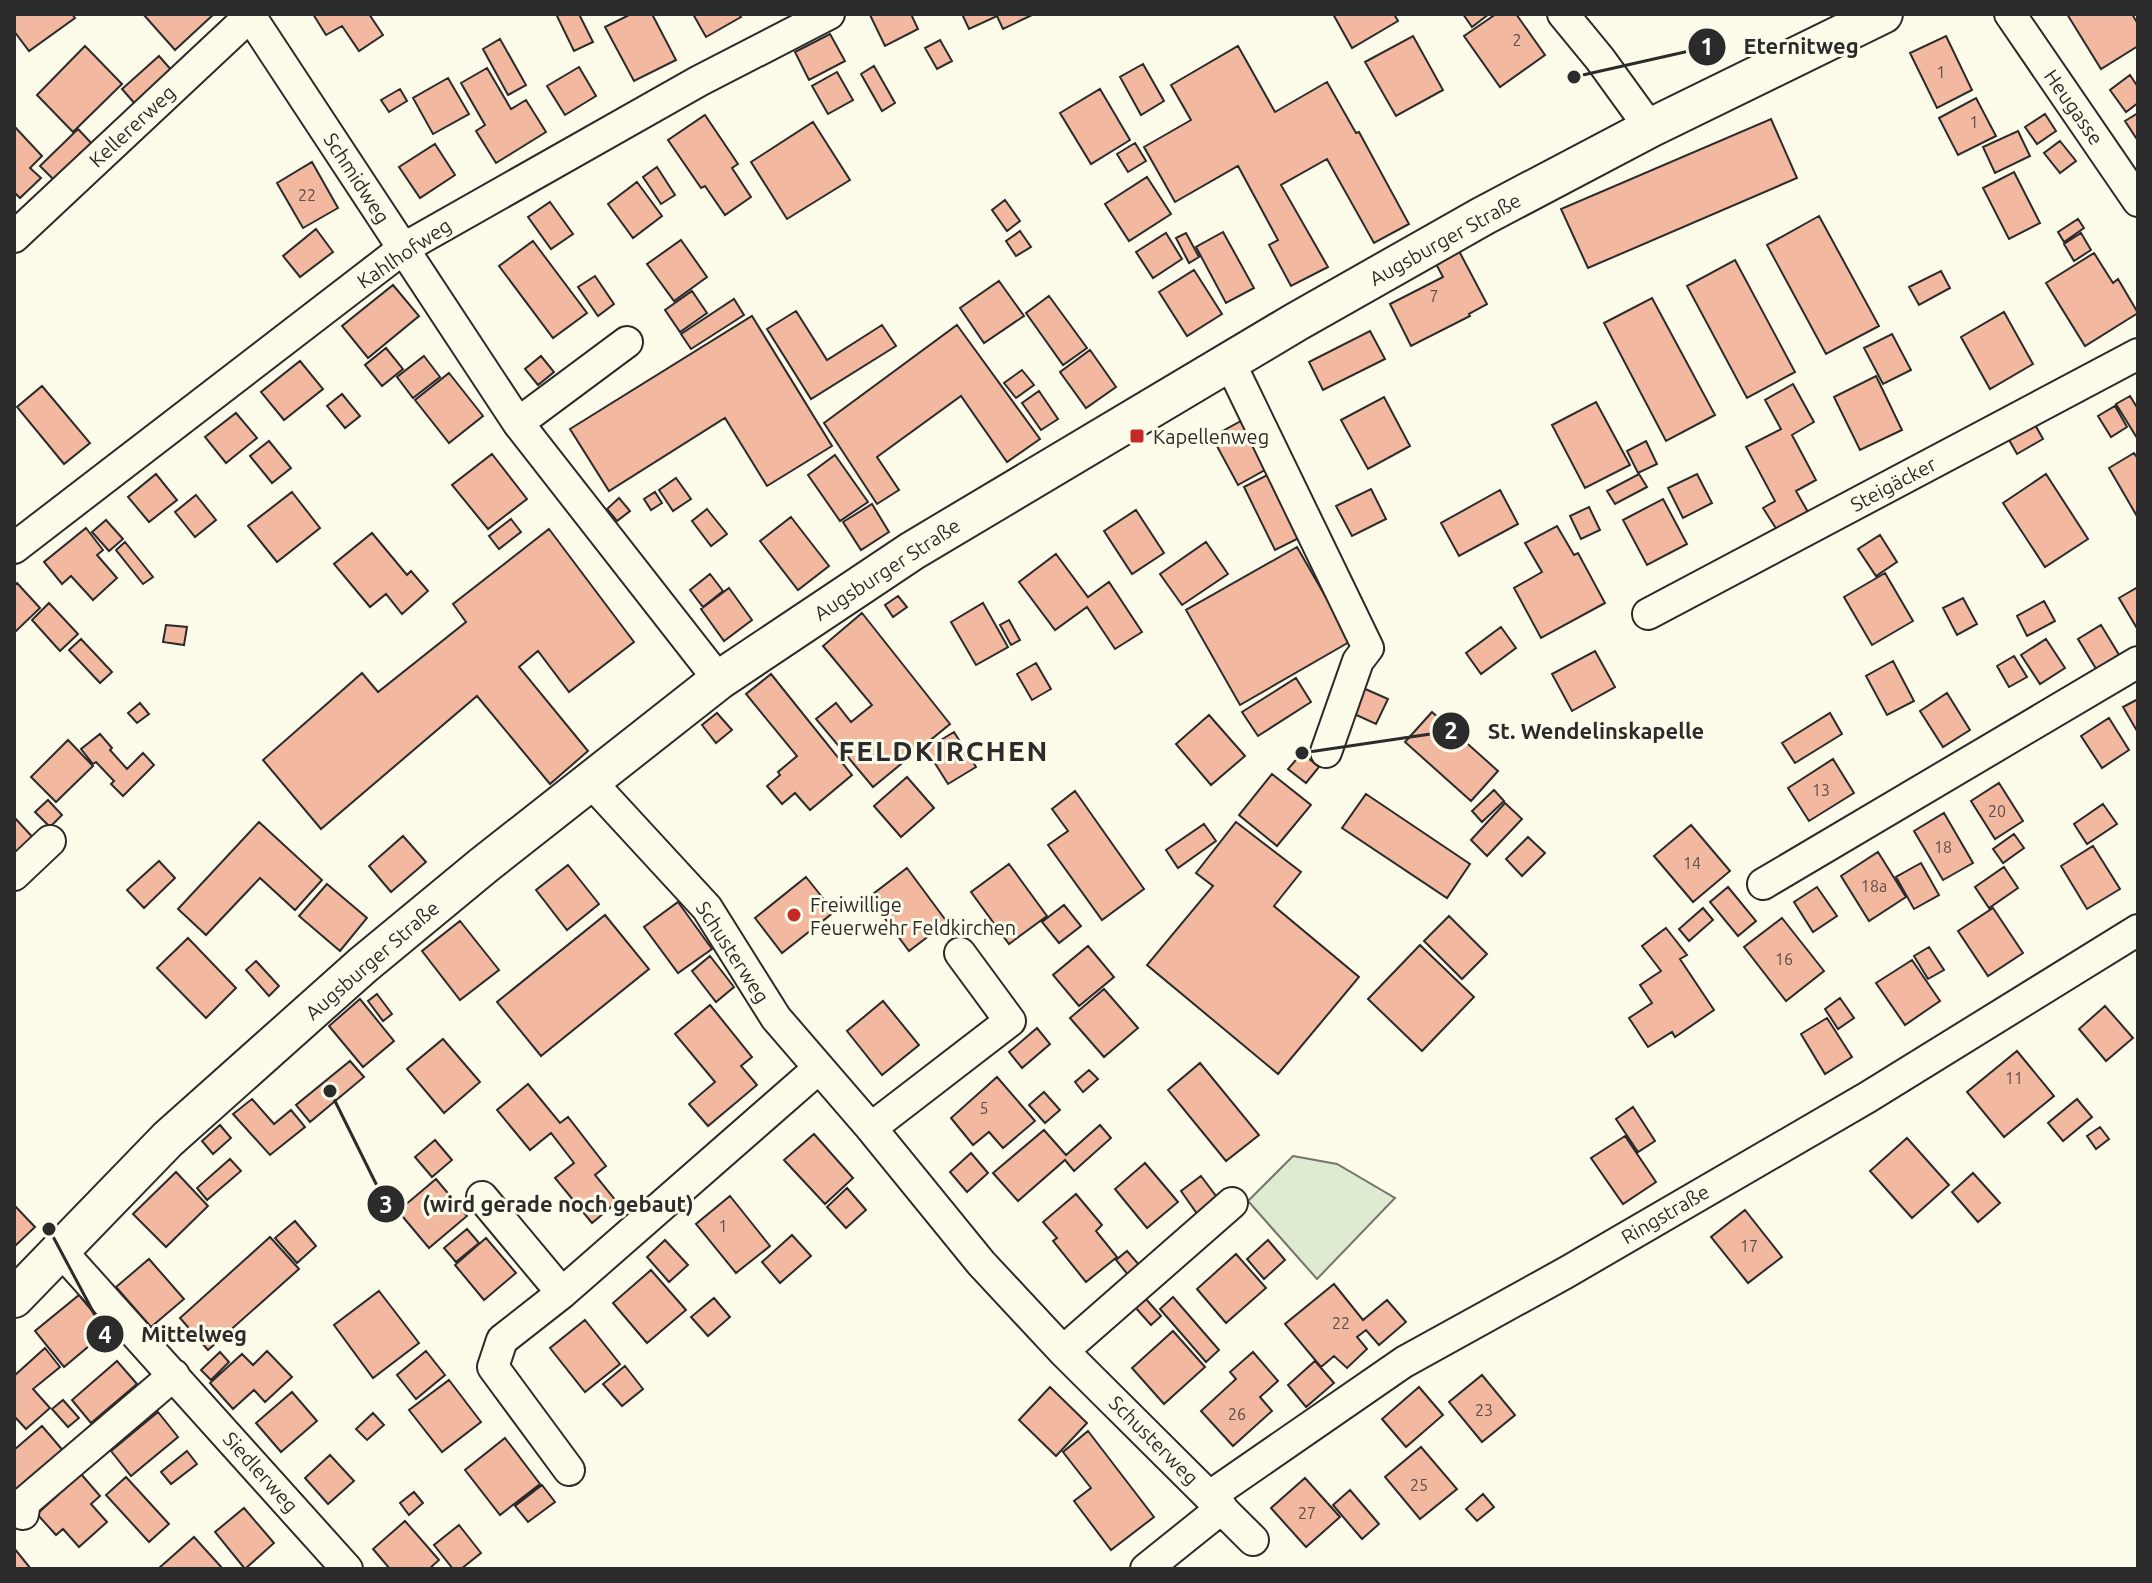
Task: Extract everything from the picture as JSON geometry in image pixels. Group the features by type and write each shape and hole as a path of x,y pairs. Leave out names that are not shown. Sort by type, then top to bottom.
{"main road":[{"name":"Augsburger Straße","path":"14,1298 168,1139 363,965 719,680 912,551 1229,361 1483,216 1650,128 1883,14"}],"street":[{"name":"Kahlhofweg","path":"14,548 404,248 699,81 829,14"},
{"path":"1563,14 1650,128"},
{"name":"Heugasse","path":"2010,14 2138,201"},
{"name":"Schmidweg","path":"250,15 518,423 719,680"},
{"name":"Kellererweg","path":"14,237 250,15"},
{"path":"518,423 627,342"},
{"name":"Steigäcker","path":"1648,614 2138,354"},
{"path":"1229,361 1368,648 1358,661 1326,752"},
{"path":"1763,884 2138,662"},
{"name":"Schusterweg","path":"590,781 707,908 776,1018 981,1263 1063,1351 1216,1502"},
{"path":"14,875 50,841"},
{"name":"Ringstraße","path":"1146,1569 1216,1502 1404,1362 1567,1272 1868,1097 2138,930"},
{"path":"871,1128 1010,1021 960,953"},
{"path":"569,1470 493,1367 502,1340 562,1293 819,1068"},
{"path":"482,1197 562,1293"},
{"path":"1063,1351 1232,1203"},
{"name":"Siedlerweg","path":"61,1251 347,1569"},
{"path":"23,1514 25,1502 174,1375"},
{"path":"1216,1502 1253,1540"}],"green space":[{"path":"1293,1156 1337,1164 1395,1198 1317,1279 1248,1201"}],"building":[{"path":"14,14 72,14 75,18 29,51 14,31"},
{"path":"143,14 214,14 175,50"},
{"path":"313,14 369,14 383,35 359,51 342,26 326,35"},
{"path":"556,14 579,14 593,42 574,51"},
{"path":"631,14 652,14 676,60 634,81 605,27"},
{"path":"693,14 739,14 741,17 706,37"},
{"path":"872,14 911,14 918,29 885,46"},
{"path":"962,14 1034,14 1003,29 997,16 969,29"},
{"path":"1333,14 1394,14 1398,21 1352,48"},
{"path":"1463,14 1489,14 1472,27"},
{"path":"1496,14 1516,14 1545,55 1500,87 1464,36"},
{"path":"2067,14 2132,14 2138,24 2138,46 2101,69"},
{"path":"830,34 845,61 809,80 795,52"},
{"path":"1413,36 1443,90 1396,116 1365,62"},
{"path":"1946,36 1972,90 1937,108 1910,53"},
{"path":"500,39 526,85 508,95 483,49"},
{"path":"940,40 952,61 937,69 925,48"},
{"path":"85,46 122,84 73,132 37,95"},
{"path":"1238,46 1275,112 1327,82 1356,133 1359,132 1409,224 1374,243 1327,159 1281,185 1328,267 1291,286 1269,245 1278,240 1238,166 1175,202 1144,147 1191,120 1171,85"},
{"path":"159,56 173,72 136,105 122,89"},
{"path":"1143,64 1164,101 1141,115 1120,77"},
{"path":"874,66 895,103 882,111 861,74"},
{"path":"579,67 596,96 565,115 547,86"},
{"path":"487,68 511,109 526,100 546,132 496,163 476,131 485,125 461,83"},
{"path":"837,72 853,100 828,114 812,86"},
{"path":"2130,75 2138,87 2138,103 2126,112 2110,90"},
{"path":"448,78 469,114 433,134 413,98"},
{"path":"400,89 407,101 389,112 381,100"},
{"path":"1100,89 1130,140 1091,164 1060,113"},
{"path":"1976,98 1996,136 1958,155 1939,118"},
{"path":"2138,113 2138,141 2125,121"},
{"path":"2045,114 2056,131 2037,144 2025,127"},
{"path":"705,115 738,164 732,168 751,197 725,215 705,186 701,188 668,140"},
{"path":"1771,119 1797,178 1588,268 1561,209"},
{"path":"813,122 850,180 787,219 751,162"},
{"path":"14,126 42,156 30,168 41,178 20,198 14,192"},
{"path":"78,129 94,146 56,182 40,166"},
{"path":"2018,131 2030,156 1995,173 1983,147"},
{"path":"2060,141 2076,161 2060,173 2044,153"},
{"path":"1135,143 1146,161 1128,172 1117,154"},
{"path":"435,144 455,175 420,198 399,167"},
{"path":"312,162 338,208 303,228 277,183"},
{"path":"657,167 675,195 661,204 643,177"},
{"path":"2014,172 2040,223 2009,239 1983,188"},
{"path":"1147,177 1171,214 1129,241 1105,204"},
{"path":"637,182 662,216 633,238 608,204"},
{"path":"1005,200 1020,221 1007,231 992,210"},
{"path":"550,202 573,234 551,249 528,217"},
{"path":"1819,216 1879,326 1826,354 1767,245"},
{"path":"2078,219 2084,228 2064,242 2058,232"},
{"path":"316,229 333,252 300,277 283,256"},
{"path":"1020,231 1031,247 1016,256 1006,241"},
{"path":"1223,232 1254,288 1226,303 1196,247"},
{"path":"1166,233 1182,259 1153,278 1136,252"},
{"path":"1186,233 1199,257 1189,263 1176,238"},
{"path":"2081,233 2091,250 2074,261 2064,244"},
{"path":"681,240 707,277 674,301 647,264"},
{"path":"533,241 587,313 553,338 499,266"},
{"path":"1459,251 1487,304 1411,346 1390,304 1443,277 1436,264"},
{"path":"2094,253 2113,283 2118,279 2138,313 2085,346 2046,283"},
{"path":"1735,260 1795,372 1747,398 1687,286"},
{"path":"1194,270 1222,314 1187,336 1159,292"},
{"path":"1941,271 1950,288 1919,305 1909,287"},
{"path":"595,276 614,304 598,316 578,287"},
{"path":"999,281 1024,316 984,343 960,308"},
{"path":"393,285 419,316 368,358 342,326"},
{"path":"692,291 707,313 680,332 665,310"},
{"path":"1049,296 1087,348 1063,365 1026,313"},
{"path":"1652,298 1715,415 1666,441 1604,323"},
{"path":"734,299 744,315 691,349 681,334"},
{"path":"796,311 827,360 882,325 896,346 811,399 767,329"},
{"path":"2004,312 2033,364 1990,389 1961,337"},
{"path":"752,316 832,446 767,486 725,418 609,491 570,429"},
{"path":"957,325 1040,439 1007,462 961,396 877,457 899,490 877,504 824,423"},
{"path":"1370,331 1385,359 1323,390 1309,362"},
{"path":"1892,334 1911,370 1883,384 1864,348"},
{"path":"386,348 403,369 382,386 365,365"},
{"path":"1090,350 1116,387 1086,408 1060,372"},
{"path":"424,356 440,377 413,398 397,377"},
{"path":"541,356 554,372 538,385 525,369"},
{"path":"300,361 323,389 284,420 261,392"},
{"path":"1022,370 1034,385 1016,398 1004,383"},
{"path":"449,373 483,416 449,443 415,400"},
{"path":"1876,376 1902,430 1860,450 1834,397"},
{"path":"1793,384 1814,422 1792,435 1816,480 1796,491 1808,512 1777,530 1763,508 1775,501 1746,447 1781,429 1765,400"},
{"path":"42,386 90,443 64,464 17,407"},
{"path":"1039,391 1058,419 1041,430 1022,403"},
{"path":"342,394 360,416 345,428 327,406"},
{"path":"2130,396 2138,409 2137,438 2116,404"},
{"path":"1384,397 1410,446 1368,469 1341,420"},
{"path":"1596,402 1630,465 1585,488 1552,425"},
{"path":"2115,406 2127,427 2111,437 2098,416"},
{"path":"236,413 257,438 226,463 205,437"},
{"path":"1248,417 1274,465 1238,485 1212,437"},
{"path":"2034,423 2043,439 2017,454 2008,438"},
{"path":"269,441 291,468 272,483 250,456"},
{"path":"1646,441 1657,464 1638,473 1627,451"},
{"path":"2134,453 2138,459 2138,518 2109,468"},
{"path":"492,454 527,499 488,529 452,485"},
{"path":"835,455 868,502 840,521 808,475"},
{"path":"1275,471 1307,534 1275,550 1244,487"},
{"path":"156,474 177,500 149,522 128,497"},
{"path":"1639,474 1647,487 1615,504 1607,491"},
{"path":"1697,474 1712,503 1683,518 1668,488"},
{"path":"2046,474 2088,539 2045,567 2003,503"},
{"path":"676,478 691,499 673,511 659,490"},
{"path":"1371,489 1386,519 1352,536 1336,506"},
{"path":"1500,490 1518,524 1459,556 1441,523"},
{"path":"292,492 320,528 277,562 248,526"},
{"path":"655,492 662,503 651,510 644,499"},
{"path":"196,495 216,520 195,537 175,512"},
{"path":"619,498 630,511 617,521 607,509"},
{"path":"1663,499 1687,544 1647,565 1623,520"},
{"path":"872,504 889,532 861,550 843,522"},
{"path":"1589,507 1600,530 1581,539 1570,516"},
{"path":"707,509 727,534 711,546 692,521"},
{"path":"1136,510 1164,553 1132,574 1104,531"},
{"path":"791,517 829,566 798,590 760,541"},
{"path":"511,519 521,532 499,549 489,536"},
{"path":"106,520 123,539 109,551 92,532"},
{"path":"1557,526 1574,555 1578,553 1605,603 1541,638 1514,588 1542,572 1525,543"},
{"path":"86,528 103,550 97,555 117,578 93,600 71,576 62,584 44,562"},
{"path":"549,529 634,642 569,692 538,651 519,667 588,751 550,784 477,696 321,829 263,760 362,673 378,692 466,622 453,604"},
{"path":"372,533 407,575 411,571 428,591 402,614 386,594 370,607 334,564"},
{"path":"1880,535 1897,562 1876,576 1858,549"},
{"path":"125,542 153,577 143,584 116,550"},
{"path":"1206,542 1228,574 1182,605 1160,574"},
{"path":"1297,547 1351,641 1240,705 1186,610"},
{"path":"1056,554 1088,597 1109,582 1142,632 1115,649 1087,607 1055,630 1019,582"},
{"path":"1885,573 1913,621 1872,645 1844,597"},
{"path":"710,574 723,591 703,607 690,590"},
{"path":"17,583 40,608 14,633 14,586"},
{"path":"2138,587 2138,630 2119,598"},
{"path":"729,588 752,620 724,641 701,609"},
{"path":"898,596 907,607 893,617 885,605"},
{"path":"1963,598 1977,624 1957,635 1943,608"},
{"path":"2044,601 2055,621 2027,636 2017,616"},
{"path":"49,603 78,634 60,651 32,620"},
{"path":"983,603 1008,647 976,665 951,622"},
{"path":"862,613 950,724 873,787 816,719 836,703 851,722 872,705 823,646"},
{"path":"1009,620 1020,640 1011,645 1000,625"},
{"path":"166,625 187,627 184,645 163,642"},
{"path":"2101,625 2121,658 2098,672 2078,639"},
{"path":"1501,627 1516,648 1481,674 1466,653"},
{"path":"81,639 112,672 100,683 69,650"},
{"path":"2046,639 2065,668 2040,684 2021,655"},
{"path":"1595,651 1615,687 1572,711 1552,674"},
{"path":"2014,656 2027,677 2009,687 1997,666"},
{"path":"1893,661 1914,701 1887,715 1866,676"},
{"path":"1036,663 1051,689 1032,700 1017,674"},
{"path":"771,674 852,775 810,810 795,793 782,804 767,786 797,756 746,694"},
{"path":"1296,678 1311,702 1258,736 1242,712"},
{"path":"1363,688 1388,699 1376,724 1352,713"},
{"path":"1947,693 1970,730 1943,747 1920,711"},
{"path":"2138,699 2138,730 2137,731 2123,707"},
{"path":"140,703 149,714 137,723 128,713"},
{"path":"1432,712 1498,771 1471,801 1405,742"},
{"path":"717,713 732,730 716,743 702,725"},
{"path":"1830,713 1842,734 1795,763 1782,743"},
{"path":"1209,715 1245,756 1211,785 1176,744"},
{"path":"2109,718 2129,750 2102,768 2081,736"},
{"path":"954,732 976,767 948,784 926,749"},
{"path":"100,734 127,769 143,753 154,765 123,796 111,784 114,781 96,762 93,764 81,749"},
{"path":"68,740 93,766 56,802 31,777"},
{"path":"1302,753 1319,767 1306,783 1288,769"},
{"path":"1833,759 1854,793 1809,821 1788,788"},
{"path":"1272,774 1311,805 1277,846 1239,815"},
{"path":"907,777 934,808 901,837 874,806"},
{"path":"1999,783 2023,821 1995,839 1971,801"},
{"path":"1494,790 1504,801 1482,822 1472,811"},
{"path":"1075,791 1144,889 1102,920 1048,845 1068,831 1052,809"},
{"path":"1366,794 1470,864 1447,898 1342,828"},
{"path":"48,800 62,815 50,827 35,812"},
{"path":"1505,803 1522,819 1487,856 1471,840"},
{"path":"2103,804 2117,824 2087,844 2074,824"},
{"path":"1944,813 1973,863 1943,880 1914,831"},
{"path":"14,817 37,842 14,863"},
{"path":"259,822 322,880 295,910 260,878 206,935 178,909"},
{"path":"1236,822 1301,872 1274,906 1359,977 1278,1074 1147,965 1213,886 1196,873"},
{"path":"1204,824 1216,841 1178,868 1166,850"},
{"path":"1691,825 1730,871 1693,902 1654,856"},
{"path":"2014,834 2024,848 2003,863 1993,849"},
{"path":"403,836 426,862 391,892 369,866"},
{"path":"1528,837 1545,853 1522,876 1506,859"},
{"path":"2093,846 2120,889 2087,909 2061,866"},
{"path":"1878,852 1906,897 1869,921 1841,876"},
{"path":"159,861 175,878 144,908 127,890"},
{"path":"1921,863 1939,895 1914,909 1896,877"},
{"path":"1009,864 1047,916 1009,944 971,892"},
{"path":"568,865 599,904 567,930 536,890"},
{"path":"2004,867 2018,888 1989,908 1975,887"},
{"path":"907,868 947,922 909,951 869,897"},
{"name":"Freiwillige Feuerwehr Feldkirchen","path":"806,877 834,912 782,953 755,918"},
{"path":"327,884 367,918 340,951 299,916"},
{"path":"1728,887 1756,921 1738,936 1710,902"},
{"path":"1817,887 1837,916 1813,932 1794,902"},
{"path":"678,902 712,949 678,973 644,927"},
{"path":"1064,905 1081,926 1059,943 1042,922"},
{"path":"1703,908 1713,920 1689,941 1679,929"},
{"path":"1993,908 2023,953 1988,976 1958,931"},
{"path":"605,915 649,969 541,1056 497,1002"},
{"path":"1449,916 1487,954 1462,979 1424,941"},
{"path":"1782,918 1824,971 1786,1001 1744,947"},
{"path":"460,921 499,970 460,1000 422,951"},
{"path":"1666,928 1687,955 1680,959 1714,1010 1675,1037 1672,1032 1648,1047 1629,1018 1652,1003 1640,985 1661,971 1642,946"},
{"path":"188,938 236,988 206,1018 157,968"},
{"path":"1420,945 1474,997 1422,1051 1368,999"},
{"path":"1088,946 1114,977 1079,1006 1053,975"},
{"path":"1929,947 1944,970 1928,979 1914,956"},
{"path":"710,956 734,987 716,1002 692,971"},
{"path":"1912,960 1940,1001 1905,1025 1876,983"},
{"path":"256,961 279,986 269,996 246,970"},
{"path":"1104,989 1138,1028 1104,1057 1070,1018"},
{"path":"377,994 392,1014 383,1021 368,1001"},
{"path":"1840,998 1854,1018 1838,1029 1825,1009"},
{"path":"360,999 394,1041 363,1067 329,1026"},
{"path":"883,1001 919,1045 882,1075 847,1031"},
{"path":"710,1005 752,1057 741,1066 757,1085 708,1126 689,1104 715,1082 675,1034"},
{"path":"2105,1006 2133,1038 2106,1061 2079,1029"},
{"path":"1827,1018 1852,1057 1825,1074 1801,1034"},
{"path":"1037,1028 1050,1044 1022,1068 1009,1052"},
{"path":"443,1039 480,1082 444,1113 407,1069"},
{"path":"2017,1051 2054,1096 2004,1137 1967,1092"},
{"path":"350,1061 364,1077 310,1122 296,1105"},
{"path":"1200,1063 1259,1135 1226,1161 1168,1090"},
{"path":"1089,1070 1098,1079 1083,1092 1075,1082"},
{"path":"997,1077 1035,1121 1003,1148 989,1132 973,1145 951,1118"},
{"path":"528,1084 560,1123 568,1117 606,1166 595,1175 617,1202 592,1223 555,1178 574,1163 551,1133 530,1150 497,1110"},
{"path":"1044,1092 1060,1110 1045,1123 1029,1105"},
{"path":"252,1099 274,1124 291,1110 305,1127 270,1155 233,1114"},
{"path":"2077,1099 2092,1117 2063,1141 2048,1123"},
{"path":"1633,1107 1655,1141 1638,1152 1616,1119"},
{"path":"220,1125 231,1138 213,1154 202,1141"},
{"path":"1100,1125 1111,1138 1074,1171 1065,1160 1018,1201 993,1173 1044,1130 1066,1155"},
{"path":"2100,1127 2109,1139 2096,1149 2087,1136"},
{"path":"814,1134 853,1178 825,1204 784,1160"},
{"path":"1625,1136 1656,1182 1623,1204 1591,1158"},
{"path":"1907,1138 1949,1185 1912,1218 1870,1171"},
{"path":"435,1140 452,1160 432,1177 415,1157"},
{"path":"971,1153 988,1173 967,1192 950,1172"},
{"path":"230,1159 241,1171 207,1200 197,1188"},
{"path":"1145,1163 1178,1202 1147,1228 1115,1189"},
{"path":"176,1172 208,1206 166,1247 133,1214"},
{"path":"1973,1173 2000,1203 1978,1222 1952,1192"},
{"path":"1201,1176 1219,1200 1198,1215 1181,1191"},
{"path":"436,1179 467,1216 429,1248 398,1211"},
{"path":"847,1188 866,1210 846,1228 827,1207"},
{"path":"1076,1194 1102,1225 1096,1231 1117,1257 1086,1282 1053,1241 1057,1238 1043,1222"},
{"path":"730,1196 770,1246 736,1273 696,1224"},
{"path":"14,1205 35,1227 14,1247"},
{"path":"1745,1210 1782,1257 1748,1283 1711,1237"},
{"path":"295,1221 316,1246 297,1263 275,1238"},
{"path":"467,1229 479,1243 456,1262 444,1248"},
{"path":"792,1235 811,1256 780,1283 762,1262"},
{"path":"270,1237 299,1269 208,1350 180,1318"},
{"path":"486,1238 516,1273 484,1300 455,1265"},
{"path":"665,1240 688,1265 669,1282 647,1257"},
{"path":"1268,1240 1285,1260 1264,1279 1247,1259"},
{"path":"1127,1251 1141,1267 1129,1276 1116,1260"},
{"path":"1236,1254 1266,1288 1226,1323 1197,1289"},
{"path":"149,1259 184,1299 151,1327 116,1287"},
{"path":"651,1270 686,1310 647,1343 613,1303"},
{"path":"1334,1284 1363,1320 1387,1300 1406,1322 1379,1345 1366,1330 1357,1337 1367,1349 1347,1368 1334,1356 1321,1367 1285,1324"},
{"path":"379,1291 419,1343 373,1378 334,1325"},
{"path":"79,1295 108,1330 64,1367 35,1331"},
{"path":"1173,1297 1219,1350 1206,1362 1160,1309"},
{"path":"714,1298 730,1317 708,1336 691,1317"},
{"path":"1145,1298 1161,1316 1151,1325 1135,1307"},
{"path":"585,1320 620,1364 585,1392 550,1348"},
{"path":"1173,1331 1205,1367 1164,1404 1132,1368"},
{"path":"45,1348 60,1367 33,1389 50,1408 26,1429 14,1416 14,1376"},
{"path":"267,1351 292,1377 265,1402 254,1390 233,1409 210,1383 242,1354 253,1365"},
{"path":"426,1351 445,1375 416,1399 397,1375"},
{"path":"220,1352 229,1362 211,1380 201,1370"},
{"path":"1253,1352 1278,1381 1260,1397 1272,1411 1233,1446 1201,1411 1236,1379 1230,1372"},
{"path":"117,1361 137,1384 91,1423 72,1400"},
{"path":"1315,1361 1334,1383 1306,1407 1288,1385"},
{"path":"625,1366 643,1389 622,1406 603,1384"},
{"path":"1482,1375 1515,1415 1482,1442 1449,1402"},
{"path":"449,1380 481,1422 442,1452 409,1410"},
{"path":"1050,1387 1087,1423 1056,1456 1019,1420"},
{"path":"1419,1387 1443,1415 1406,1447 1382,1419"},
{"path":"292,1392 317,1421 281,1452 256,1423"},
{"path":"63,1400 79,1418 68,1427 52,1409"},
{"path":"158,1412 178,1437 131,1476 111,1451"},
{"path":"373,1413 384,1425 367,1440 356,1429"},
{"path":"42,1426 65,1453 17,1495 14,1491 14,1450"},
{"path":"1088,1431 1154,1517 1111,1550 1074,1501 1091,1488 1063,1452"},
{"path":"505,1438 540,1484 500,1515 465,1470"},
{"path":"1421,1447 1457,1489 1420,1519 1385,1477"},
{"path":"187,1451 197,1464 171,1484 161,1472"},
{"path":"330,1455 354,1481 328,1504 305,1478"},
{"path":"81,1474 100,1496 91,1504 107,1522 79,1547 63,1529 56,1535 37,1514"},
{"path":"126,1477 169,1524 149,1542 106,1495"},
{"path":"1305,1478 1340,1517 1306,1547 1271,1508"},
{"path":"542,1485 555,1502 528,1522 515,1506"},
{"path":"1350,1490 1379,1524 1362,1539 1333,1505"},
{"path":"414,1492 423,1503 409,1515 400,1503"},
{"path":"1483,1494 1494,1507 1477,1521 1466,1509"},
{"path":"244,1508 274,1543 245,1569 215,1532"},
{"path":"405,1521 439,1560 429,1569 390,1569 373,1549"},
{"path":"459,1525 481,1553 461,1569 453,1569 434,1545"},
{"path":"194,1537 223,1569 158,1569"},
{"path":"14,1548 31,1569 14,1569"}],"place":[{"name":"Eternitweg","path":"1574,77"},
{"name":"Kapellenweg","path":"1137,436"},
{"name":"St. Wendelinskapelle","path":"1302,753"},
{"name":"Freiwillige Feuerwehr Feldkirchen","path":"794,915"},
{"name":"(wird gerade noch gebaut)","path":"330,1091"},
{"name":"Mittelweg","path":"49,1229"}],"district":[{"name":"FELDKIRCHEN","path":"944,750"}]}
